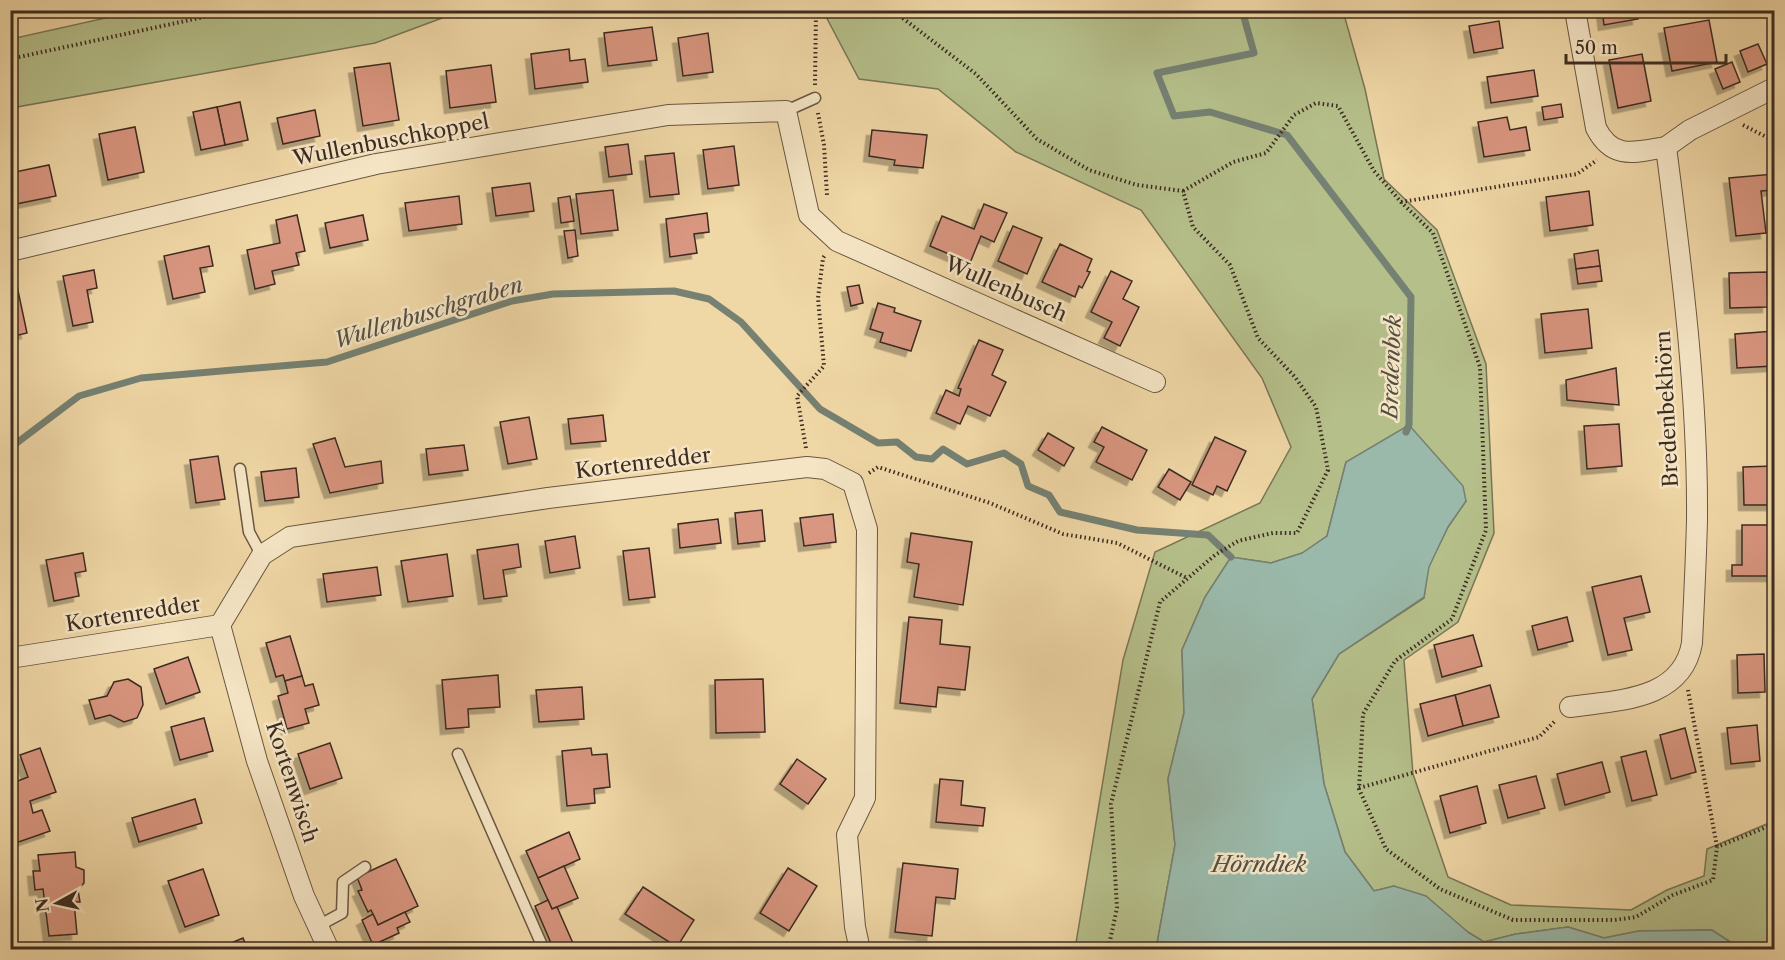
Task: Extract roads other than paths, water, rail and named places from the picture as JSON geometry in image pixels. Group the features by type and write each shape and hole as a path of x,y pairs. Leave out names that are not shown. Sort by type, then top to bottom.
{"street":[{"path":"1575,10 1596,128 1602,139 1613,149 1636,152 1666,147 1690,130 1774,88"},
{"name":"Wullenbusch","path":"786,111 809,216 837,240 1155,382"},
{"name":"Wullenbuschkoppel","path":"10,251 376,164 668,115 786,111"},
{"name":"Bredenbekhörn","path":"1570,707 1630,698 1655,691 1671,682 1684,669 1690,658 1697,518 1693,407 1682,270 1666,147"},
{"name":"Kortenredder","path":"10,658 220,625 262,556 290,537 548,498 807,467 825,469 853,483 867,529 865,798 847,835 855,927 860,950"},
{"name":"Kortenwisch","path":"220,625 257,761 304,896 329,950"}],"lane":[{"path":"786,111 815,98"},
{"path":"240,469 249,532 262,556"},
{"path":"458,754 544,950"},
{"path":"318,926 342,913 343,882 365,867"}],"water":[{"name":"Hörndiek","path":"1409,425 1463,486 1466,501 1448,527 1429,567 1424,597 1339,654 1312,699 1324,784 1345,852 1374,891 1394,886 1426,896 1469,933 1484,942 1516,934 1568,927 1604,938 1639,931 1712,930 1741,949 1156,949 1175,845 1168,779 1184,713 1182,650 1205,597 1231,557 1271,563 1302,553 1327,536 1346,462"}],"waterway":[{"name":"Bredenbek","path":"1242,10 1254,53 1157,73 1174,116 1210,112 1287,135 1411,297 1409,425 1406,432"},
{"name":"Wullenbuschgraben","path":"10,448 79,396 141,378 327,362 512,301 553,294 674,291 709,299 741,322 820,409 878,443 897,442 916,457 932,459 943,449 967,464 1004,453 1021,464 1028,486 1049,495 1060,512 1137,530 1208,535 1231,557"}],"railway":[{"path":"10,11 15,10"}]}
